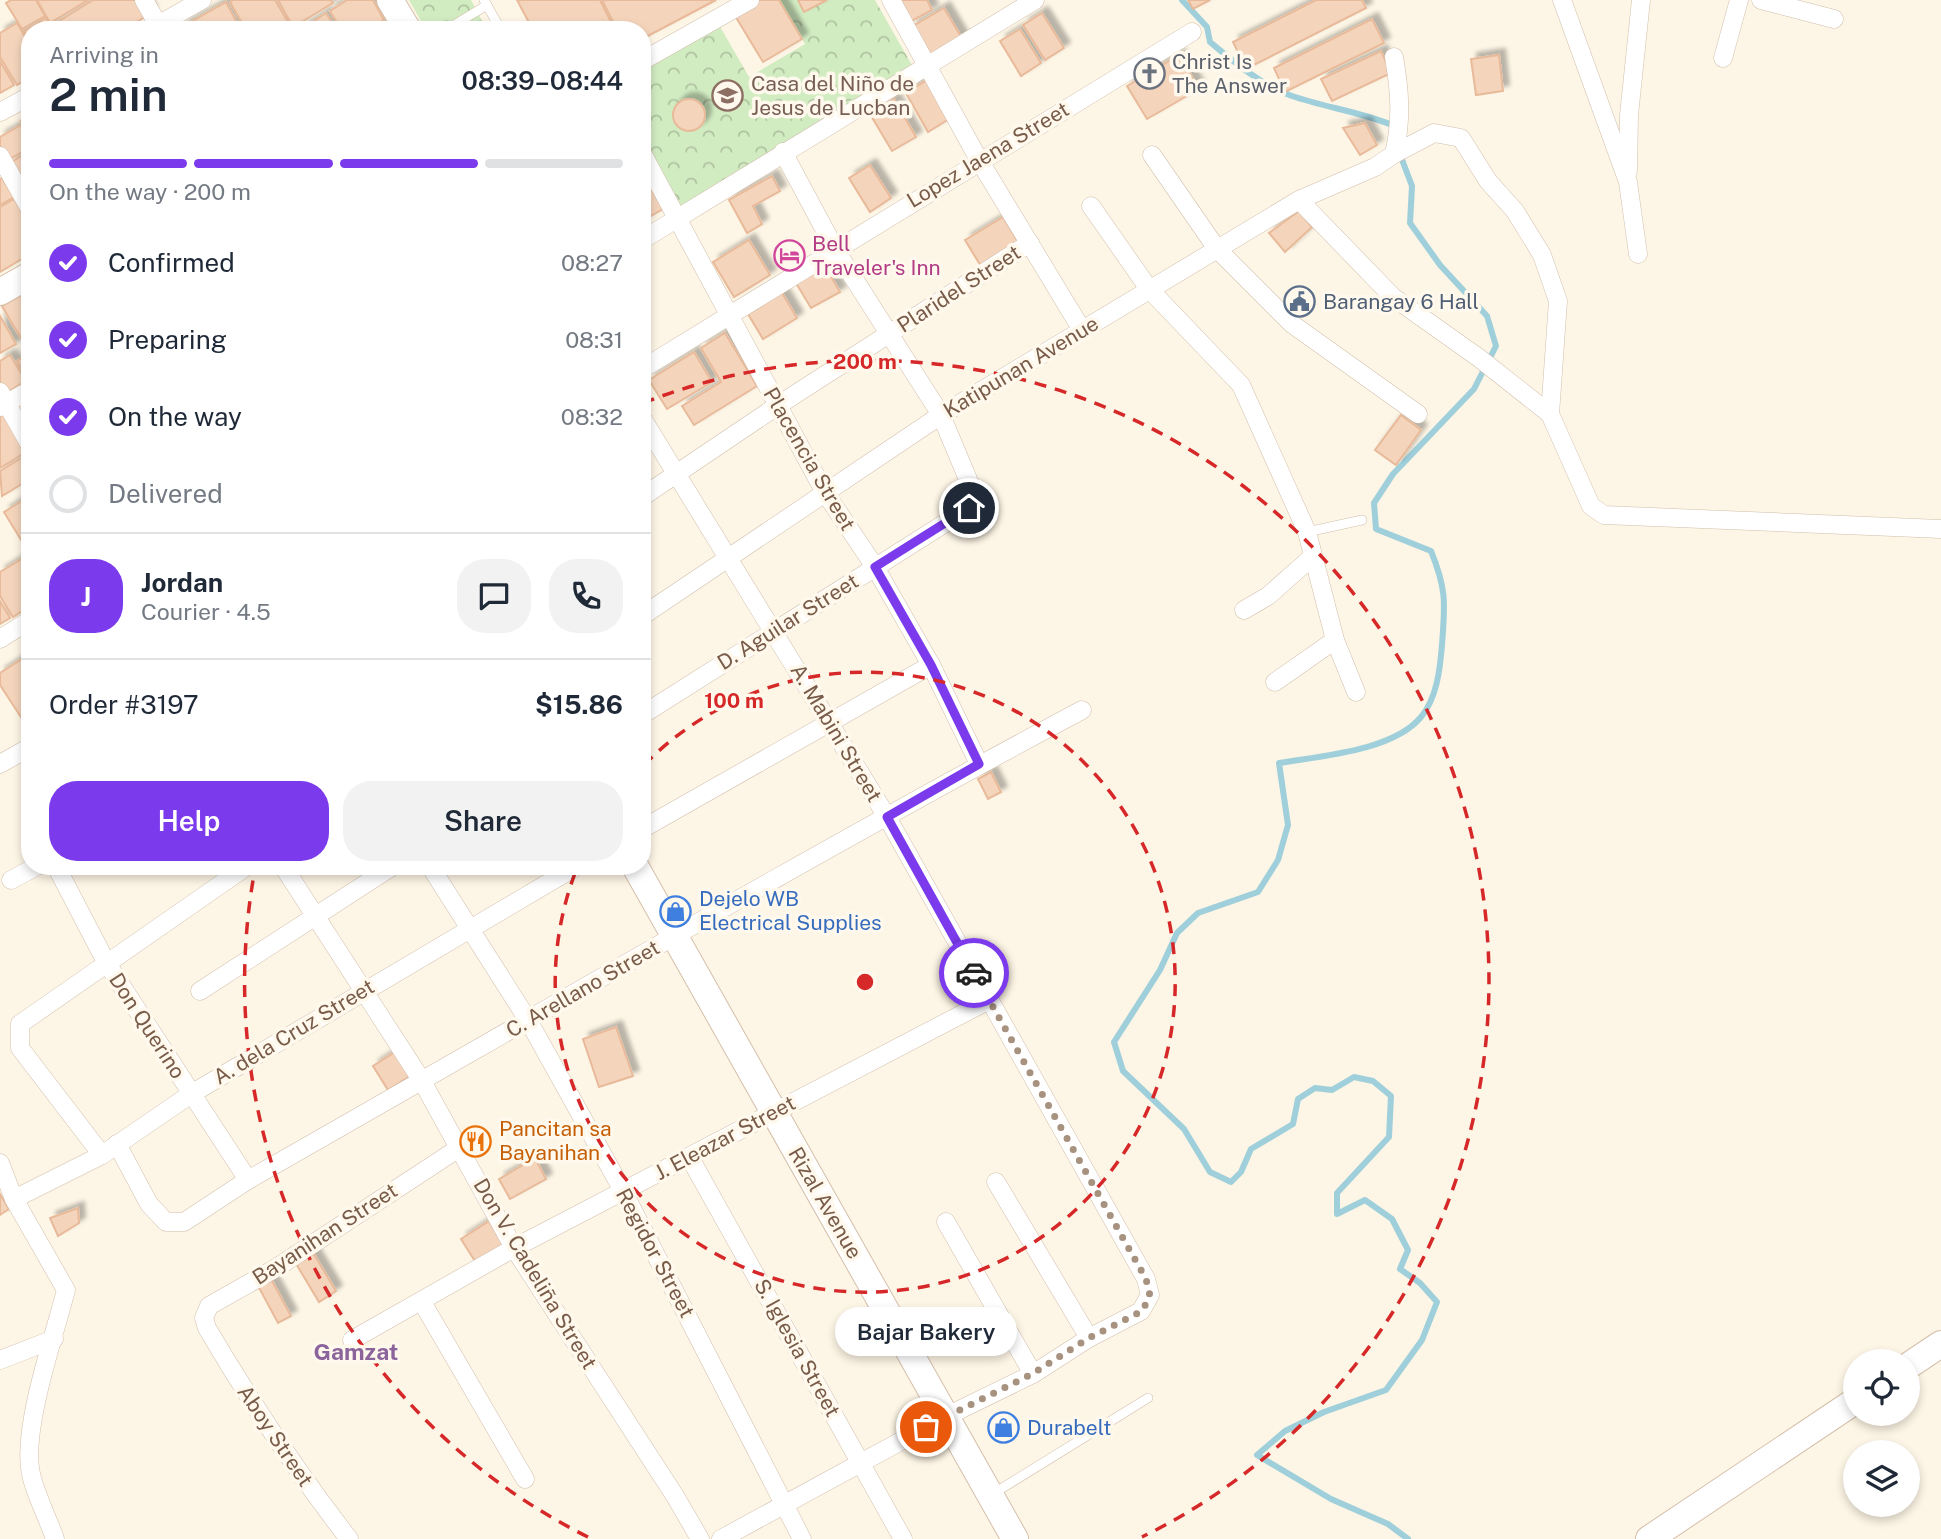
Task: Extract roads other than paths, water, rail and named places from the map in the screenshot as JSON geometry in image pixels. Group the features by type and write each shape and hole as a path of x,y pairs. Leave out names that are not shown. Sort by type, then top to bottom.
{"main road":[{"path":"390,0 403,21"},
{"path":"0,292 21,280"},
{"name":"Rizal Avenue","path":"640,875 1015,1539"},
{"path":"1920,1358 1941,1343"},
{"path":"1649,1539 1843,1409"}],"street":[{"path":"144,0 153,21"},
{"path":"168,21 202,0"},
{"path":"651,56 750,0"},
{"path":"891,0 930,66 979,160 1082,330"},
{"path":"651,235 783,152 930,66 1014,5 1035,0"},
{"path":"1562,0 1628,182"},
{"path":"1638,254 1628,182 1629,115 1641,0"},
{"path":"1723,58 1739,0"},
{"path":"1761,0 1834,19"},
{"name":"Lopez Jaena Street","path":"651,363 979,160 1192,32"},
{"path":"1394,57 1401,96 1399,132 1394,154"},
{"path":"0,112 21,101"},
{"name":"Katipunan Avenue","path":"651,610 730,559 824,491 941,415 1299,200 1375,167 1434,133 1461,138 1488,181 1514,211 1542,255 1558,301 1550,414"},
{"path":"783,152 835,249 941,415"},
{"path":"1152,155 1217,249 1293,324 1418,414"},
{"path":"0,156 21,193"},
{"name":"Placencia Street","path":"651,170 824,491 875,567 931,665 979,764"},
{"path":"1299,200 1393,297 1479,358 1550,414 1591,506 1604,516 1941,529"},
{"path":"1091,206 1149,289 1241,385 1307,532 1335,640 1356,692"},
{"name":"Plaridel Street","path":"651,492 777,406 1030,243"},
{"path":"21,394 2,401 21,431"},
{"name":"D. Aguilar Street","path":"651,709 969,508 975,496 971,481 941,415"},
{"name":"A. Mabini Street","path":"651,432 887,817 1146,1279 1150,1296 1142,1311 1089,1338"},
{"path":"1244,610 1268,596 1312,557"},
{"path":"0,639 21,626"},
{"path":"1275,681 1335,640"},
{"path":"651,824 827,721 931,665"},
{"name":"C. Arellano Street","path":"110,1149 149,1204 166,1222 184,1222 248,1180 675,936 979,764 1083,710"},
{"path":"0,764 21,752"},
{"path":"11,880 21,875"},
{"name":"Don Querino","path":"61,875 106,962 248,1180"},
{"path":"110,1149 20,1048 20,1024 234,875"},
{"name":"Don V. Cadeliña Street","path":"289,875 422,1081 514,1248 675,1496 699,1539"},
{"path":"200,991 379,875"},
{"name":"Regidor Street","path":"436,875 528,1020 623,1191 802,1539"},
{"name":"A. dela Cruz Street","path":"14,1199 110,1149 191,1094 469,927 561,875"},
{"name":"J. Eleazar Street","path":"352,1340 514,1248 989,1000"},
{"name":"Bayanihan Street","path":"207,1328 204,1318 209,1306 276,1268 459,1148"},
{"name":"S. Iglesia Street","path":"690,1158 904,1539"},
{"path":"0,1163 14,1199 66,1290 41,1381 30,1469 55,1539"},
{"path":"721,1539 947,1416 1032,1374 1089,1338 996,1182"},
{"path":"946,1222 1032,1374"},
{"path":"422,1302 525,1479"},
{"name":"Aboy Street","path":"207,1328 309,1488 349,1539"},
{"path":"0,1360 54,1339"}],"lane":[{"path":"459,21 485,3 495,21"},
{"path":"1307,532 1362,520"},
{"path":"990,1496 1148,1398"}],"waterway":[{"path":"1182,0 1207,27 1210,42 1269,86 1292,96 1397,127"},
{"path":"1401,157 1412,186 1410,223 1440,265 1487,316 1496,346 1474,389 1393,474 1374,503 1376,529 1431,551 1436,565 1444,608 1437,683 1431,701 1421,717 1393,738 1355,750 1279,763 1288,825 1278,860 1258,892 1198,913 1177,933 1160,970 1114,1042 1123,1071 1184,1129 1210,1172 1231,1182 1241,1172 1251,1149 1293,1124 1298,1099 1315,1088 1332,1090 1354,1077 1373,1081 1391,1096 1389,1137 1337,1193 1337,1214 1365,1200 1392,1219 1408,1250 1400,1269 1420,1283 1437,1302 1422,1340 1386,1390 1324,1412 1285,1431 1257,1455 1331,1499 1388,1524 1408,1539"}],"place":[{"name":"Christ Is The Answer","path":"1149,74"},
{"name":"Casa del Niño de Jesus de Lucban","path":"728,96"},
{"name":"Bell Traveler's Inn","path":"789,256"},
{"name":"Barangay 6 Hall","path":"1300,302"},
{"name":"Dejelo WB Electrical Supplies","path":"676,911"},
{"name":"Pancitan sa Bayanihan","path":"476,1141"},
{"name":"Bajar Bakery","path":"926,1427"},
{"name":"Durabelt","path":"1004,1428"}],"district":[{"name":"Gamzat","path":"356,1352"}]}
